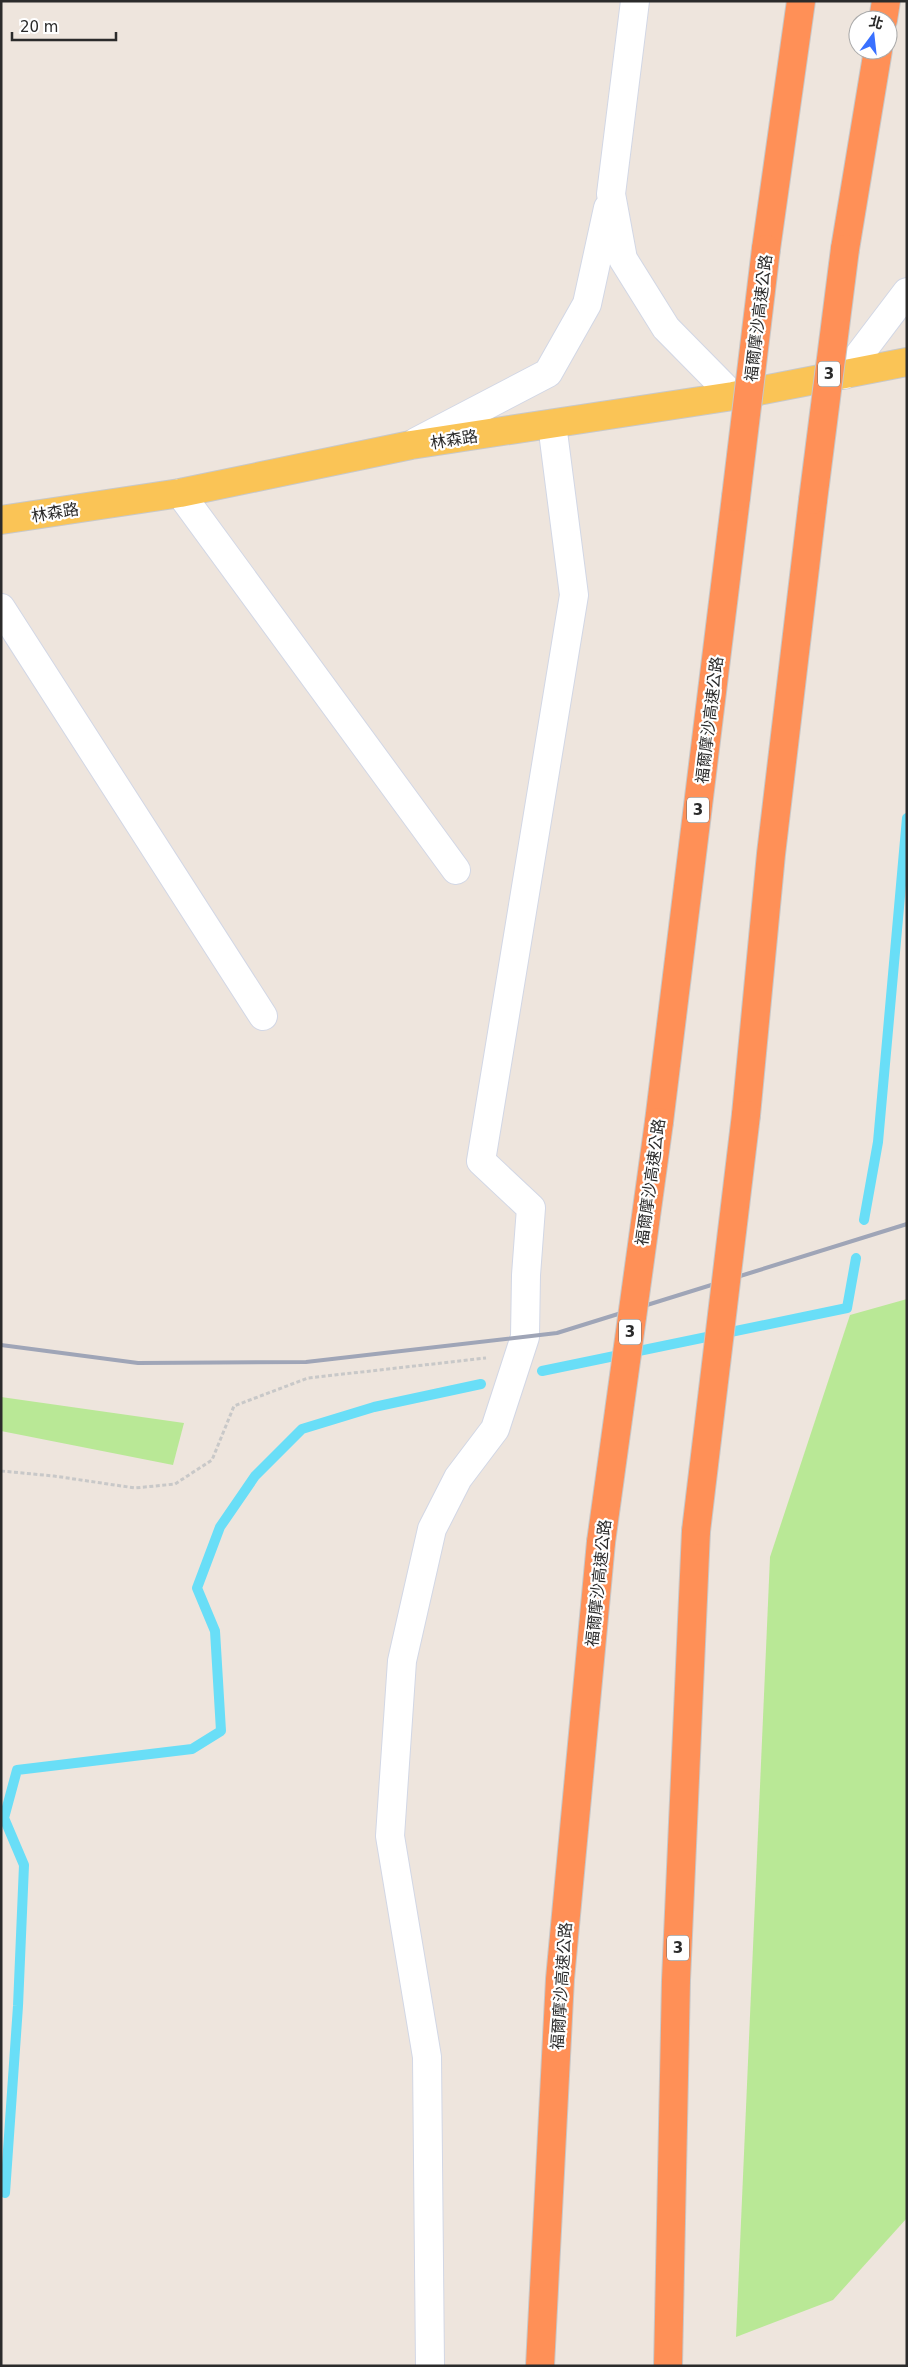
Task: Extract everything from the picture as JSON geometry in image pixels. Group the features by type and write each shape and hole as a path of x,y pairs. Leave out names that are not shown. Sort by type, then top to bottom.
{"highway":[{"name":"福爾摩沙高速公路","path":"540,2366 560,1979 601,1542 658,1122 766,249 801,1"},
{"name":"3","path":"668,2366 676,1980 696,1531 746,1115 771,854 813,500 845,249 876,60"}],"main road":[{"name":"林森路","path":"1,520 180,492 411,445 733,396 907,362"}],"street":[{"path":"411,445 548,373 587,304 611,194 636,1"},
{"path":"611,194 623,259 666,328 733,396"},
{"path":"844,375 907,292"},
{"path":"430,2366 427,2057 390,1836 402,1661 432,1529 458,1478 495,1430 525,1337 526,1274 531,1208 481,1161 574,595 552,424"},
{"path":"180,492 456,870"},
{"path":"1,608 263,1016"}],"path":[{"path":"1,1471 54,1476 135,1488 175,1484 212,1460 234,1406 308,1378 519,1355"}],"green space":[{"path":"907,1299 907,2218 833,2300 736,2337 770,1557 850,1315"},
{"path":"1,1397 184,1423 173,1465 1,1431"}],"waterway":[{"path":"864,1220 878,1142 907,818"},
{"path":"542,1371 847,1308 856,1258"},
{"path":"5,2193 18,2006 24,1865 4,1818 17,1770 192,1749 221,1731 215,1631 197,1588 220,1527 255,1476 302,1429 374,1407 481,1384"}],"railway":[{"path":"1,1345 138,1363 306,1362 557,1333 907,1224"}]}
